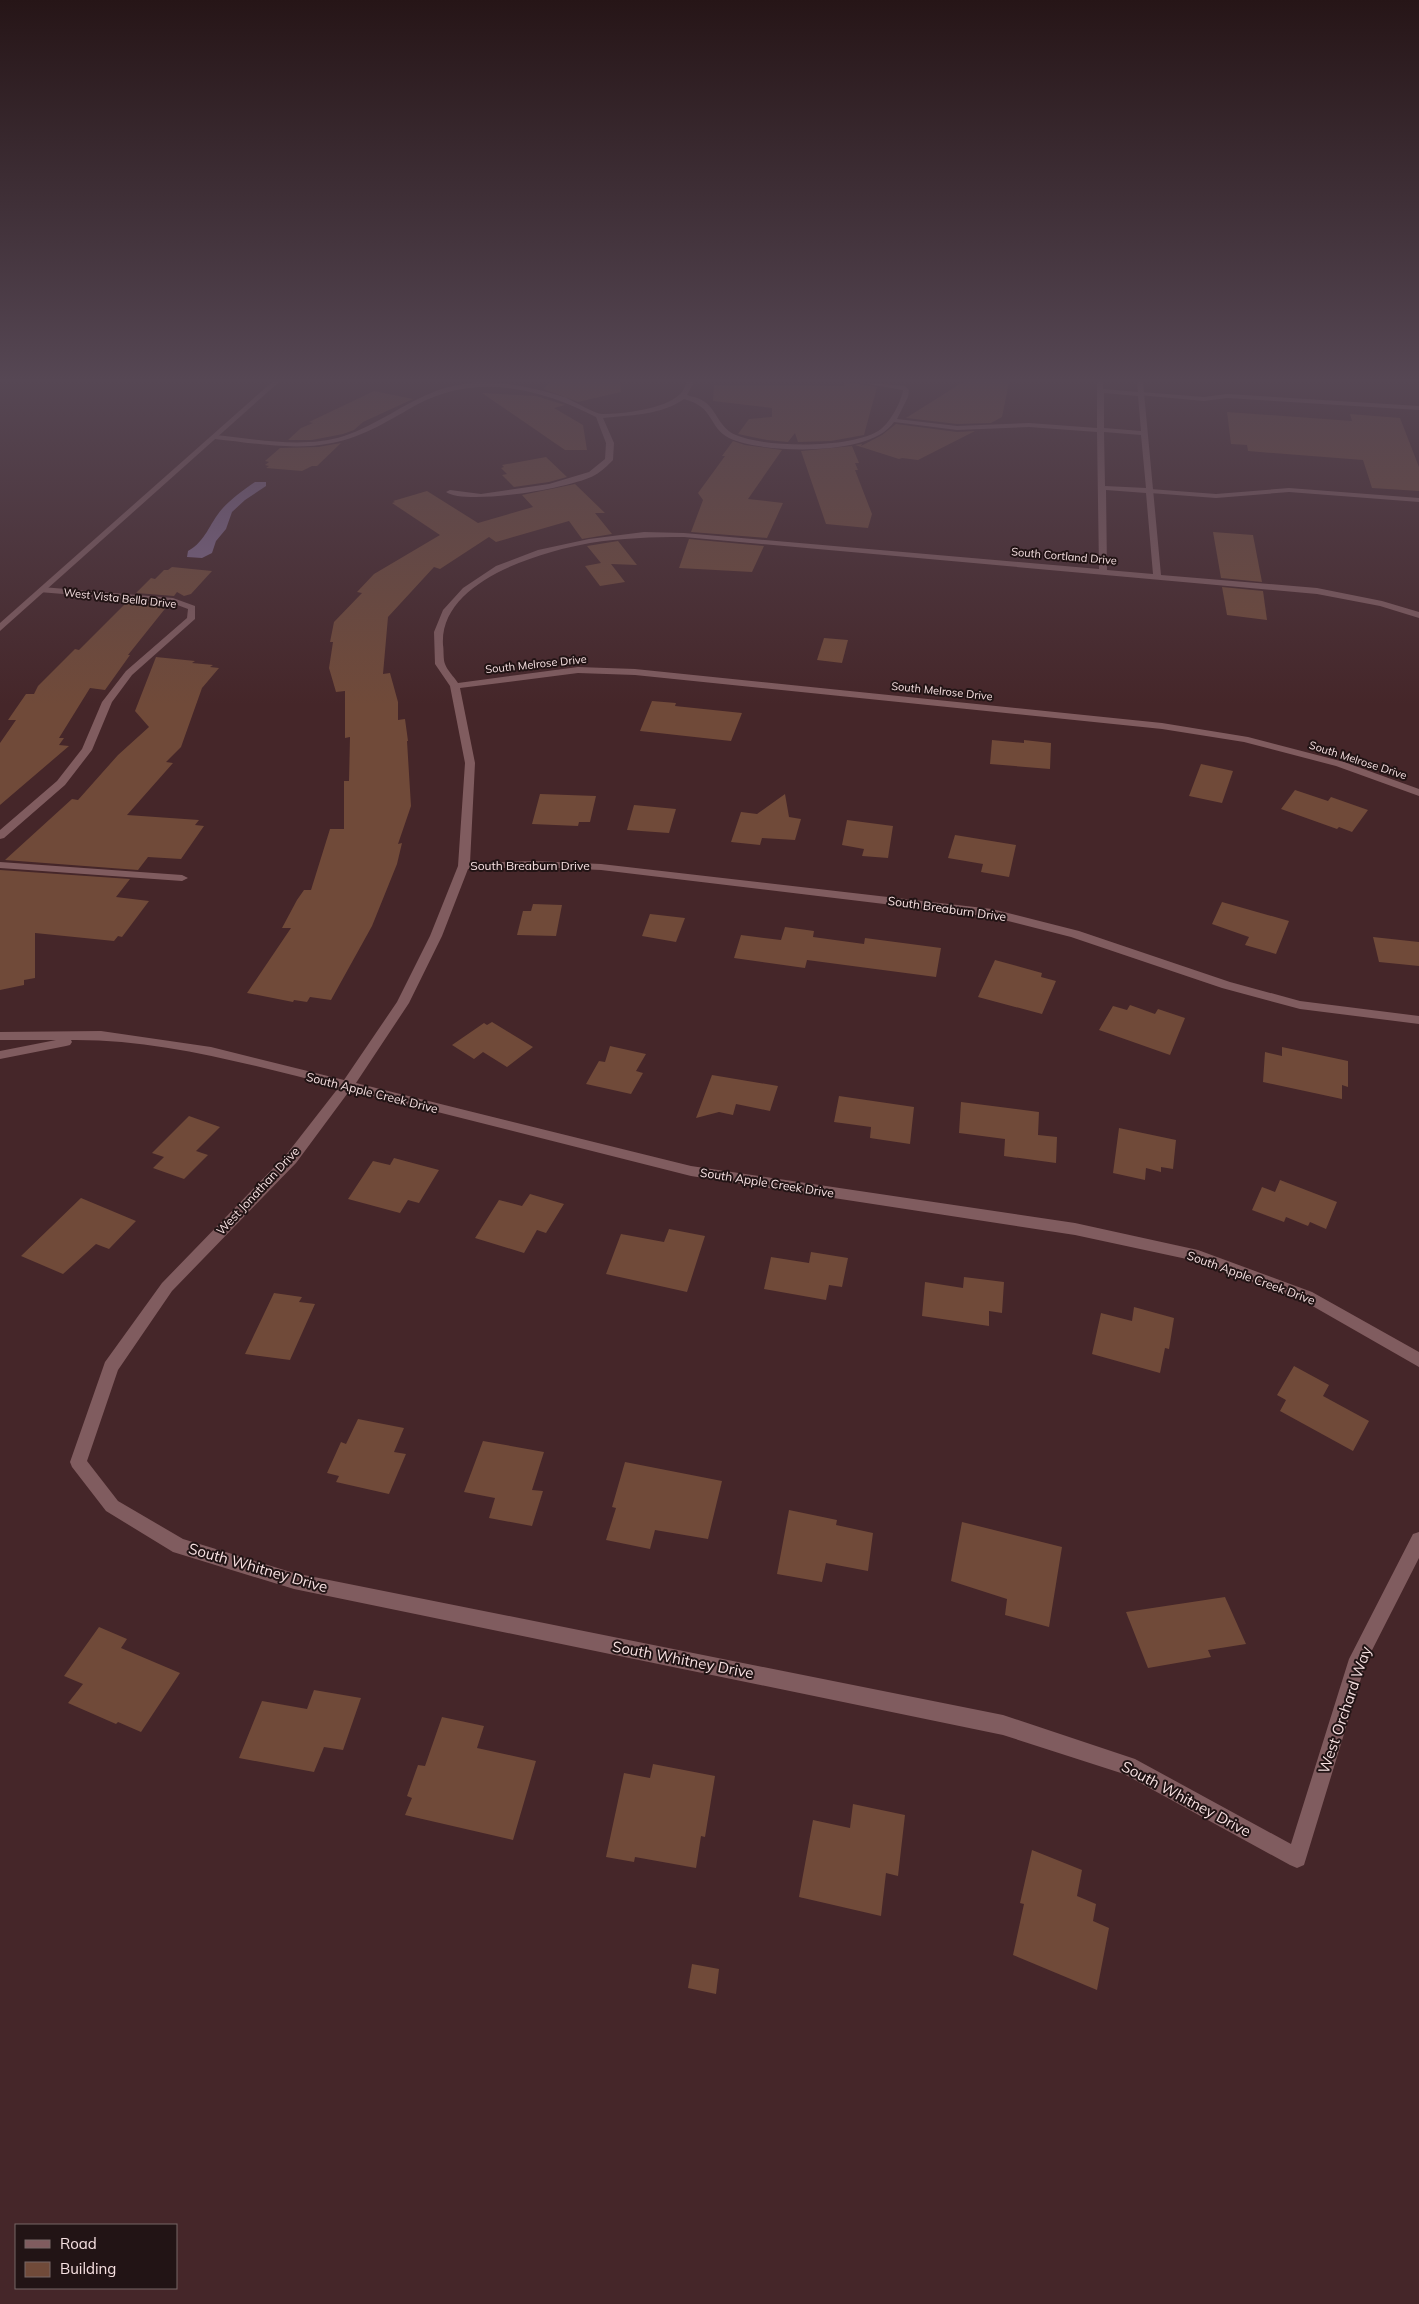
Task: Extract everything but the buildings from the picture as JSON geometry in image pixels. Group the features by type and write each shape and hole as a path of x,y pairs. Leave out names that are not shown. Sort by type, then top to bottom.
{"street":[{"path":"0,628 156,490"},
{"path":"450,492 481,496 527,490"},
{"path":"1102,490 1103,571"},
{"path":"1126,490 1216,496 1289,490 1419,500"},
{"path":"1150,491 1157,575"},
{"name":"South Cortland Drive","path":"499,568 541,552 589,541 644,534 694,536 1157,575 1317,591 1382,604 1419,615"},
{"name":"West Jonathan Drive","path":"78,1462 111,1367 167,1287 291,1159 346,1086 403,1003 436,936 464,866 470,763 455,686 440,664 438,632 447,610 466,590 499,568"},
{"name":"West Vista Bella Drive","path":"0,836 62,782 87,750 107,702 129,673 191,619 192,608 173,601 42,590"},
{"name":"South Melrose Drive","path":"455,686 578,670 635,672 1162,726 1244,739 1340,764 1419,793"},
{"name":"South Breaburn Drive","path":"464,866 534,864 601,867 992,913 1075,934 1226,985 1300,1005 1419,1020"},
{"path":"0,865 182,878"},
{"name":"South Apple Creek Drive","path":"0,1036 101,1036 210,1051 691,1171 1075,1229 1198,1256 1307,1296 1419,1360"},
{"name":"South Apple Creek Drive","path":"0,1055 101,1036"},
{"name":"South Whitney Drive","path":"78,1462 112,1506 179,1546 294,1581 1003,1725 1128,1766 1297,1858"},
{"name":"West Orchard Way","path":"1297,1858 1358,1659 1419,1540"}],"shaded area":[{"path":"245,490 261,490 232,512 226,529 216,541 212,553 202,558 187,557 188,551 199,542 222,509"}]}
